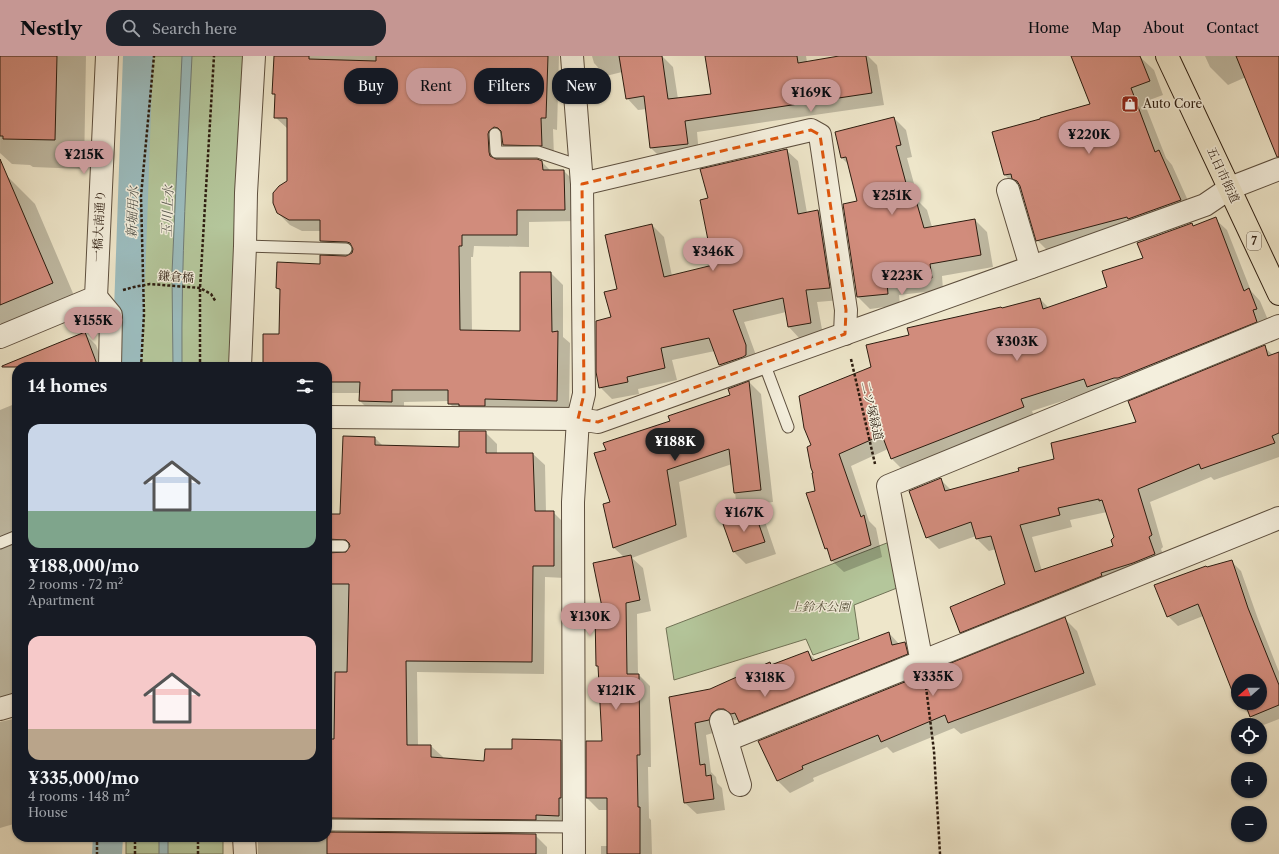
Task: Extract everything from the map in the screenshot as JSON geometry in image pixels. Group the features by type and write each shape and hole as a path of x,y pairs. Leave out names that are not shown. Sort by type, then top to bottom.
{"main road":[{"name":"五日市街道","path":"1167,56 1279,294"}],"street":[{"name":"一橋大南通り","path":"96,296 107,56"},
{"path":"240,362 246,246 246,193 254,56"},
{"path":"572,56 581,175 584,394 578,419 573,502 574,854"},
{"path":"581,175 811,130 820,135 846,310 845,334"},
{"path":"332,417 578,419 598,422 1205,205 1230,188 1279,169"},
{"path":"1008,190 1031,268"},
{"path":"0,337 96,296 111,315 110,362"},
{"path":"922,662 888,486 1279,326"},
{"path":"740,785 724,731 922,662 1279,518"},
{"path":"0,709 12,705"},
{"path":"245,842 246,854"}],"lane":[{"path":"495,134 496,152 538,152 581,175"},
{"path":"246,246 346,249"},
{"path":"764,363 788,428"},
{"path":"0,543 12,538"},
{"path":"332,546 343,546"},
{"path":"332,825 574,827"}],"path":[{"path":"141,362 144,314 141,196 154,56"},
{"path":"200,362 200,288 214,56"},
{"name":"鎌倉橋","path":"122,291 150,284 200,288"},
{"name":"二ツ塚緑道","path":"845,334 878,481 888,486"},
{"path":"922,662 934,751 940,854"},
{"path":"97,842 97,854"},
{"path":"135,842 135,854"},
{"path":"198,842 198,854"}],"highlighted area":[{"path":"811,130 820,135 846,310 845,334 598,422 578,419 584,394 582,184"}],"green space":[{"path":"131,56 244,56 230,362 126,362 126,199"},
{"name":"上鈴木公園","path":"892,541 902,586 854,605 859,639 813,655 806,639 674,680 666,628"},
{"path":"126,842 223,842 223,854 126,854"}],"water":[{"path":"182,56 192,56 183,250 182,362 173,362 172,273"},
{"path":"159,842 168,842 168,854 159,854"}],"building":[{"path":"0,56 57,56 55,140 3,139 3,136 0,136"},
{"path":"274,56 309,56 309,59 376,61 376,56 548,56 546,118 541,118 542,146 503,145 501,131 494,127 488,134 489,152 490,156 496,159 537,159 542,161 543,170 564,170 565,210 517,210 517,235 462,235 462,246 459,246 460,330 520,331 520,272 551,272 552,332 558,331 557,401 485,399 485,406 459,406 459,404 448,404 448,390 392,390 392,402 359,401 360,382 332,382 332,362 263,362 263,334 279,334 280,289 276,288 277,262 320,264 320,255 346,256 352,253 353,249 350,243 347,242 320,241 320,220 289,220 277,213 273,203 273,193 279,186 287,181 287,118 274,118 275,94 272,94"},
{"path":"619,56 662,56 668,99 711,94 705,56 797,56 798,63 839,56 866,56 872,93 685,121 688,144 650,148 644,96 626,99"},
{"path":"1071,56 1140,56 1150,81 1131,88 1155,152 1159,150 1181,200 1128,219 1127,217 1036,241 1020,186 1017,181 1012,179 1011,174 1004,175 992,132 1090,104"},
{"path":"1236,56 1279,56 1279,157 1277,157"},
{"path":"894,117 901,145 896,146 910,198 915,197 924,228 975,219 981,255 930,264 932,278 887,283 888,294 857,297 843,204 857,201 846,157 841,158 835,132"},
{"path":"787,149 798,214 818,210 830,288 806,290 811,323 788,327 783,298 733,310 746,345 746,355 743,357 719,365 709,338 661,348 665,368 627,377 628,382 599,388 596,372 596,321 611,317 604,292 617,289 605,235 652,224 664,277 713,265 700,200 708,198 700,169"},
{"path":"0,159 53,283 0,305"},
{"path":"1216,217 1244,291 1249,288 1257,309 1253,310 1257,322 1118,378 1087,387 1084,379 1021,399 1024,407 891,459 882,435 839,454 861,517 864,515 871,545 831,561 827,548 825,549 806,493 815,491 813,473 807,447 811,445 804,428 799,396 871,367 866,345 909,335 907,328 1002,308 1040,298 1043,309 1107,287 1102,271 1143,258 1137,243 1192,223 1193,226"},
{"path":"85,332 96,362 12,362 12,367 2,366"},
{"path":"1265,345 1268,356 1279,352 1279,433 1272,436 1275,443 1201,469 1199,464 1138,489 1152,535 1149,537 1155,554 1101,573 1102,576 960,633 950,607 1005,584 991,536 976,539 971,522 926,538 909,491 941,478 945,491 1019,471 1018,468 1054,459 1051,443 1136,422 1128,401","holes":["1099,499 1099,501 1102,500 1114,537 1111,540 1113,546 1035,572 1020,525 1060,515 1058,508"]},
{"path":"749,381 761,490 734,493 729,449 667,470 676,525 613,548 603,504 610,502 594,453 606,450 603,443 670,421 668,416 730,395 728,389"},
{"path":"459,431 486,431 486,453 533,453 535,511 554,511 554,566 533,566 532,662 406,661 407,745 431,745 431,757 484,761 485,749 512,749 512,739 561,740 561,798 559,798 559,816 536,815 536,820 332,818 332,739 334,739 335,672 347,672 349,584 332,584 332,553 346,552 350,546 346,540 332,539 332,514 340,514 343,436 375,437 375,445 459,447"},
{"path":"755,513 765,542 733,552 723,524"},
{"path":"631,555 640,600 626,603 627,674 639,674 640,755 637,755 638,807 640,807 640,854 607,854 607,798 586,798 586,741 602,741 598,666 596,666 595,613 603,612 593,563"},
{"path":"1232,560 1248,608 1279,685 1279,705 1267,710 1267,674 1231,674 1231,688 1198,604 1167,617 1154,585 1206,566"},
{"path":"1065,617 1084,673 948,723 945,715 881,742 878,735 802,766 803,769 777,781 758,741 925,675 931,671"},
{"path":"889,632 892,645 905,642 908,654 739,722 735,713 731,714 724,709 718,709 712,713 709,720 695,723 700,765 705,764 706,776 711,775 714,799 684,803 669,697 710,689 770,662 771,665 808,651 812,661"},
{"path":"1248,710 1267,710 1250,717"},
{"path":"332,832 536,834 536,854 327,854 327,842 332,842"}],"waterway":[{"name":"新堀用水","path":"127,362 138,56"},
{"name":"新堀用水","path":"107,854 108,842"}],"place":[{"name":"Auto Core","path":"1130,104"}],"water label":[{"name":"玉川上水","path":"167,211"}]}
